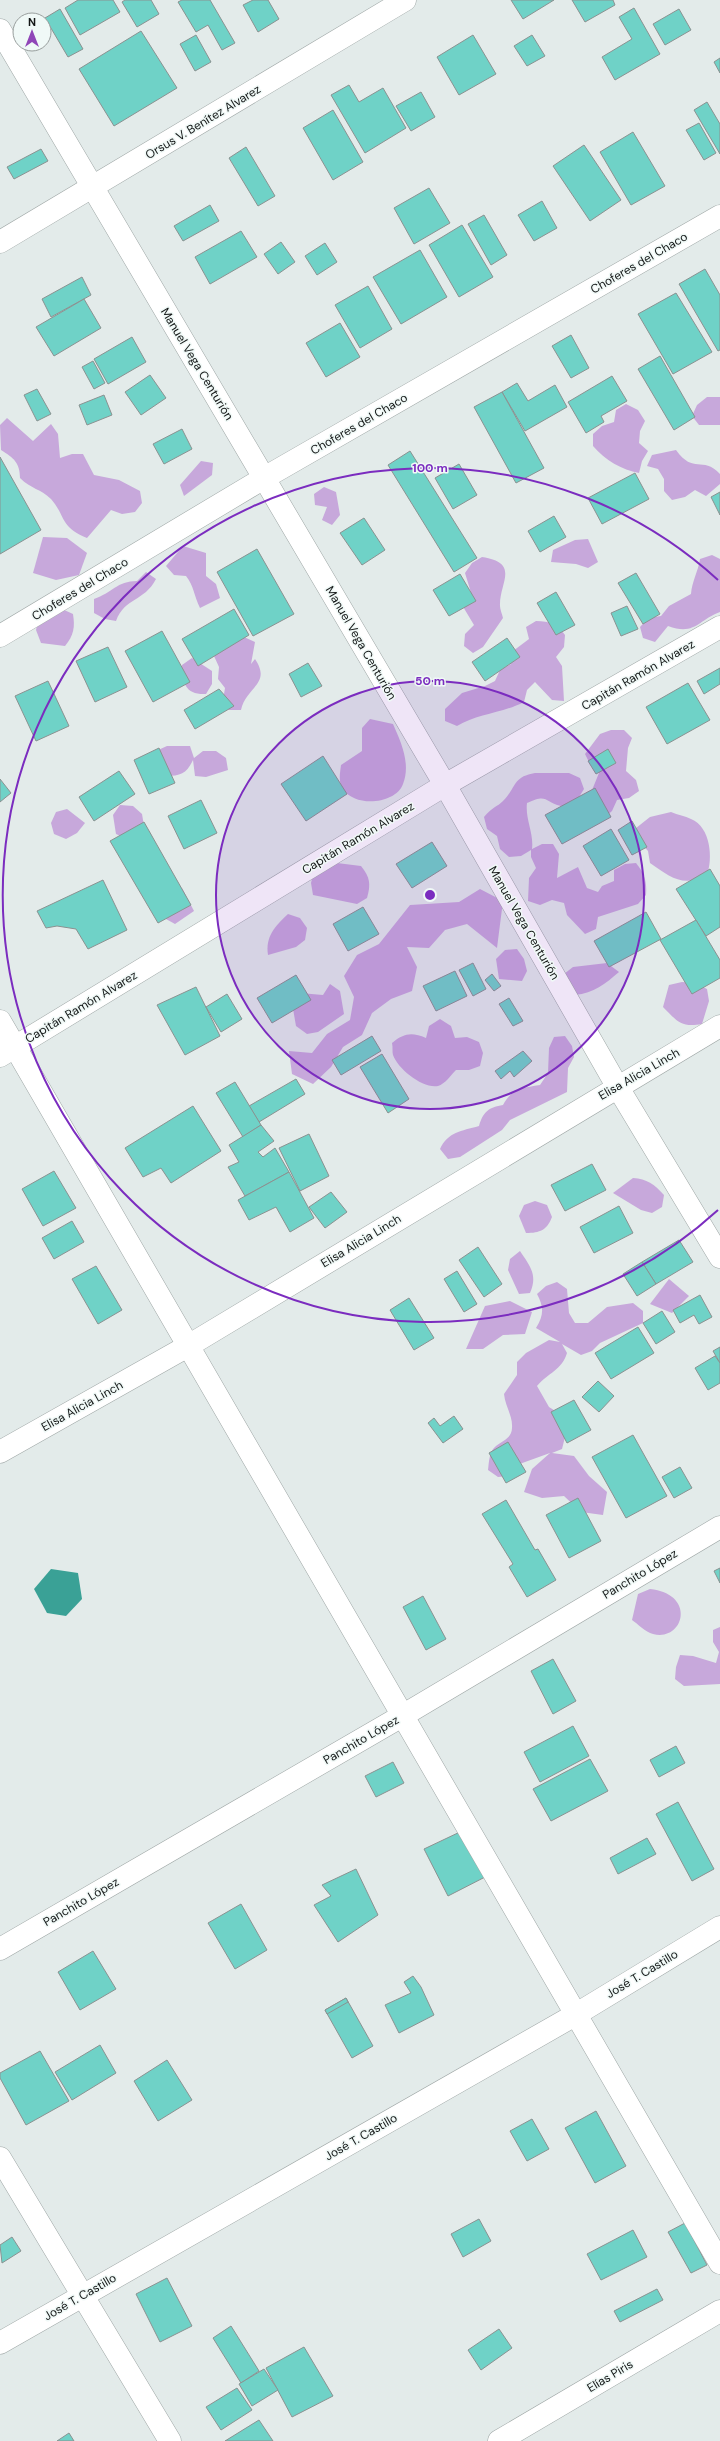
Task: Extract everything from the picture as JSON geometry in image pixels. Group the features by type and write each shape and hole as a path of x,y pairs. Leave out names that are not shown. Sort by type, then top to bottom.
{"street":[{"name":"Orsus V. Benítez Alvarez","path":"0,242 93,188 405,0"},
{"name":"Manuel Vega Centurión","path":"0,30 445,785 617,1086 720,1257"},
{"name":"Choferes del Chaco","path":"0,636 264,478 720,216"},
{"name":"Capitán Ramón Alvarez","path":"8,1052 445,785 720,627"},
{"path":"0,1021 8,1052 188,1346 720,2264"},
{"name":"Elisa Alicia Linch","path":"0,1452 188,1346 617,1086 720,1026"},
{"name":"Panchito López","path":"0,1949 402,1716 720,1527"},
{"name":"José T. Castillo","path":"0,2343 575,2015 720,1927"},
{"path":"0,2158 84,2294 170,2441"},
{"name":"Elías Piris","path":"499,2441 720,2311"}],"shaded area":[{"path":"707,397 720,397 720,425 699,425 692,416 697,405"},
{"path":"626,404 638,410 645,421 640,431 639,443 648,451 642,461 639,473 614,464 593,446 593,434 602,426 614,422 616,410"},
{"path":"7,418 33,441 51,424 58,434 60,458 72,454 83,454 94,475 119,480 140,491 142,503 135,512 122,514 111,510 87,538 78,534 64,521 51,499 28,485 20,478 19,468 15,461 1,450 0,425"},
{"path":"676,450 688,462 708,466 714,469 720,474 720,484 706,496 695,490 685,497 672,500 664,491 664,479 658,469 647,466 652,455"},
{"path":"201,461 213,463 212,475 184,496 180,485"},
{"path":"324,487 336,492 340,515 332,525 322,520 327,507 315,505 314,494"},
{"path":"43,537 67,538 87,553 79,575 56,580 33,573"},
{"path":"588,539 598,562 588,568 576,564 551,562 553,550 575,540"},
{"path":"183,546 206,553 206,576 216,584 220,598 200,608 191,584 186,576 174,575 166,566"},
{"path":"712,555 720,559 720,612 691,628 677,629 668,626 655,642 643,638 640,627 648,618 661,616 669,606 691,594 700,559"},
{"path":"482,557 494,560 501,564 505,569 500,606 503,618 483,647 473,653 464,646 465,634 474,625 462,605 472,596 465,573 472,563"},
{"path":"146,572 156,579 146,592 124,608 116,621 105,619 94,613 94,599 119,585 137,581"},
{"path":"62,609 73,614 73,631 68,642 65,646 41,643 36,630 39,618"},
{"path":"536,621 553,624 565,635 564,647 556,657 562,666 564,701 552,700 535,682 527,690 524,702 516,706 473,719 457,726 445,721 445,709 462,693 485,686 495,681 500,670 511,664 513,651 529,639 526,627"},
{"path":"244,637 255,642 251,664 255,659 261,674 256,685 244,702 241,710 229,710 223,700 225,688 218,679 219,667 214,656"},
{"path":"192,658 212,671 212,684 206,694 194,693 186,687 184,683 182,665"},
{"path":"370,719 393,724 404,753 406,769 403,784 399,791 384,799 365,801 356,799 343,789 341,786 340,774 341,765 362,751 362,728"},
{"path":"611,730 624,730 632,738 628,748 626,771 636,780 639,791 629,798 617,800 612,811 603,819 581,817 599,773 590,764 585,754 600,734"},
{"path":"167,746 190,746 194,758 203,751 216,751 226,758 228,770 206,777 195,776 193,760 183,773 166,776 156,751"},
{"path":"535,773 569,773 580,778 584,789 574,805 561,806 543,798 527,803 527,815 532,837 532,849 542,844 553,844 559,854 557,878 578,867 587,888 598,892 602,886 614,881 614,870 625,864 636,863 645,878 646,895 638,904 598,917 596,929 585,934 567,915 564,903 552,900 540,905 528,901 529,878 536,868 531,857 531,850 521,856 509,857 500,849 497,836 487,829 484,817 503,801 518,780 522,777"},
{"path":"120,805 133,806 142,814 144,826 127,839 116,834 113,815"},
{"path":"67,809 85,823 77,833 66,839 54,834 51,823 56,812"},
{"path":"671,812 691,819 698,823 703,829 709,844 710,852 707,875 691,881 684,881 664,873 650,863 648,851 631,832 650,817"},
{"path":"337,863 361,866 369,881 367,898 357,904 313,895 311,883 314,871"},
{"path":"182,888 194,911 175,924 155,913 160,898"},
{"path":"480,889 503,901 497,948 467,924 445,930 429,948 407,947 417,967 412,991 391,999 372,1013 362,1035 343,1047 331,1067 313,1084 292,1074 289,1051 312,1053 327,1034 350,1020 354,997 344,976 357,955 379,944 410,905 459,902"},
{"path":"288,914 300,918 307,928 305,940 296,947 268,955 268,943 272,932"},
{"path":"517,949 524,959 527,971 522,981 499,979 496,959 505,950"},
{"path":"607,963 619,972 594,990 575,995 564,974 573,967"},
{"path":"682,982 695,983 707,989 709,1001 702,1024 684,1024 676,1020 663,1007 669,985"},
{"path":"330,984 340,991 344,1014 318,1032 307,1034 296,1026 292,1003 300,993 323,995"},
{"path":"440,1019 451,1026 455,1038 467,1037 479,1042 483,1053 480,1066 469,1070 456,1070 443,1083 438,1086 432,1086 418,1081 405,1072 393,1055 392,1043 400,1037 408,1034 426,1038 429,1026"},
{"path":"565,1036 572,1046 574,1057 568,1068 567,1092 510,1120 502,1130 460,1157 448,1159 440,1149 447,1139 456,1133 479,1126 482,1117 487,1111 494,1107 503,1105 506,1099 514,1092 523,1088 540,1085 548,1073 549,1048 554,1037"},
{"path":"633,1178 646,1181 664,1195 662,1207 652,1213 641,1210 613,1193"},
{"path":"535,1201 547,1205 552,1217 548,1225 542,1230 526,1233 519,1216 524,1205"},
{"path":"520,1251 532,1271 533,1281 530,1293 519,1294 508,1270 510,1259"},
{"path":"669,1279 689,1296 672,1313 650,1304"},
{"path":"557,1282 567,1289 569,1313 575,1323 588,1323 607,1307 633,1303 643,1311 643,1323 600,1343 592,1351 581,1355 562,1344 567,1353 565,1359 562,1364 537,1386 549,1407 560,1414 565,1437 562,1449 552,1453 574,1456 589,1476 607,1492 603,1515 581,1512 564,1496 542,1498 524,1492 532,1469 550,1453 514,1466 509,1476 498,1477 488,1470 492,1451 496,1446 509,1437 512,1431 511,1419 504,1394 517,1375 517,1362 526,1353 549,1340 560,1342 536,1328 542,1315 542,1307 537,1294 546,1286"},
{"path":"510,1301 532,1312 525,1334 503,1335 483,1349 466,1349 485,1306"},
{"path":"650,1589 665,1593 675,1599 680,1608 681,1616 678,1625 672,1631 664,1635 650,1633 632,1620 638,1594"},
{"path":"720,1627 720,1684 684,1686 675,1679 676,1667 680,1655 693,1656 716,1663 719,1652 713,1642 713,1630"}],"water":[{"path":"51,1569 78,1573 82,1599 66,1616 47,1613 34,1589"}],"building":[{"path":"78,0 113,0 120,12 80,35 65,8"},
{"path":"125,0 151,0 159,14 137,27 122,2"},
{"path":"182,0 210,0 235,43 222,50 208,25 196,32 178,2"},
{"path":"253,0 268,0 279,19 258,32 243,5"},
{"path":"511,0 554,0 523,19"},
{"path":"572,0 613,0 615,5 585,22"},
{"path":"634,8 660,54 615,80 602,57 632,39 619,17"},
{"path":"60,9 83,49 68,57 52,30 52,14"},
{"path":"679,9 691,30 665,45 653,24"},
{"path":"141,31 177,88 114,126 79,69"},
{"path":"196,35 211,62 195,71 180,44"},
{"path":"473,35 496,74 459,95 437,57"},
{"path":"532,35 545,56 527,66 514,46"},
{"path":"720,58 720,73 714,62"},
{"path":"349,85 359,102 383,88 406,128 365,153 331,95"},
{"path":"421,92 435,117 411,131 396,106"},
{"path":"707,102 720,124 720,154 694,110"},
{"path":"333,110 363,162 333,180 303,128"},
{"path":"699,123 716,153 704,160 686,130"},
{"path":"633,132 665,186 631,205 600,152"},
{"path":"584,145 621,200 590,221 553,166"},
{"path":"246,147 275,196 258,206 229,158"},
{"path":"41,149 48,161 14,179 7,167"},
{"path":"429,188 450,223 414,244 394,208"},
{"path":"542,201 557,228 534,241 518,215"},
{"path":"210,205 219,221 183,241 174,226"},
{"path":"484,215 507,255 491,265 468,224"},
{"path":"462,225 493,277 459,297 429,245"},
{"path":"241,231 257,257 210,284 195,257"},
{"path":"281,242 295,262 278,274 264,254"},
{"path":"325,243 337,262 317,275 305,256"},
{"path":"420,250 447,297 401,324 373,277"},
{"path":"705,269 720,295 720,350 718,351 679,284"},
{"path":"82,277 91,295 51,317 42,299"},
{"path":"368,286 392,329 360,348 335,305"},
{"path":"676,293 712,352 673,374 638,314"},
{"path":"84,299 101,328 54,356 36,327"},
{"path":"340,323 360,357 326,377 306,343"},
{"path":"571,335 589,368 571,378 552,346"},
{"path":"132,337 146,362 108,384 94,359"},
{"path":"660,356 695,417 674,430 638,369"},
{"path":"93,361 105,383 94,389 82,367"},
{"path":"150,375 166,398 141,415 125,392"},
{"path":"612,376 627,401 601,416 604,422 586,433 568,402"},
{"path":"517,383 528,401 555,385 567,407 525,431 502,392"},
{"path":"37,389 51,414 37,421 24,395"},
{"path":"502,392 544,468 516,483 474,407"},
{"path":"104,395 112,415 87,425 79,405"},
{"path":"182,429 192,449 164,464 153,444"},
{"path":"410,451 477,558 454,572 388,465"},
{"path":"0,457 41,530 0,554"},
{"path":"459,464 477,495 453,509 435,478"},
{"path":"635,473 649,499 602,524 588,498"},
{"path":"720,492 720,515 711,497"},
{"path":"554,516 566,537 540,552 528,531"},
{"path":"364,518 385,550 362,565 340,533"},
{"path":"257,549 294,614 253,636 217,572"},
{"path":"636,573 660,614 643,624 618,583"},
{"path":"460,574 476,601 449,616 433,590"},
{"path":"556,592 575,625 556,635 537,603"},
{"path":"627,606 638,629 621,636 611,613"},
{"path":"234,609 249,635 198,666 182,639"},
{"path":"162,631 190,682 153,702 125,651"},
{"path":"507,638 520,657 485,681 472,662"},
{"path":"108,647 127,687 95,702 76,661"},
{"path":"308,663 322,686 301,697 289,674"},
{"path":"720,668 720,684 704,694 697,681"},
{"path":"48,681 69,726 36,741 15,696"},
{"path":"688,683 710,720 667,744 646,707"},
{"path":"219,689 234,706 195,729 184,710"},
{"path":"159,748 175,783 149,794 134,760"},
{"path":"608,749 616,763 596,774 588,761"},
{"path":"323,756 347,794 306,821 281,784"},
{"path":"119,771 135,794 94,821 79,797"},
{"path":"0,779 11,793 0,802"},
{"path":"595,788 611,817 562,844 545,815"},
{"path":"201,800 217,833 184,849 168,816"},
{"path":"632,821 647,847 632,855 618,830"},
{"path":"144,822 191,905 158,923 110,841"},
{"path":"611,829 629,860 601,876 583,846"},
{"path":"432,842 447,866 412,888 396,864"},
{"path":"710,869 720,886 720,927 706,936 676,889"},
{"path":"103,880 127,930 88,949 76,929 57,926 46,928 37,911"},
{"path":"363,907 379,934 348,951 333,924"},
{"path":"646,912 661,939 609,967 594,941"},
{"path":"696,920 720,960 720,978 692,994 660,940"},
{"path":"473,963 486,989 473,996 459,970"},
{"path":"455,971 467,996 436,1011 423,986"},
{"path":"492,974 501,986 494,991 485,980"},
{"path":"296,975 311,1000 272,1023 257,998"},
{"path":"196,987 220,1036 185,1055 157,1005"},
{"path":"227,994 242,1019 221,1032 206,1007"},
{"path":"509,998 523,1021 513,1026 499,1004"},
{"path":"372,1036 381,1051 341,1075 332,1060"},
{"path":"523,1051 532,1061 514,1077 510,1071 501,1079 495,1071"},
{"path":"382,1054 409,1099 388,1113 360,1067"},
{"path":"296,1079 305,1094 259,1122 249,1106"},
{"path":"235,1082 261,1125 243,1137 216,1093"},
{"path":"193,1106 221,1151 171,1183 161,1168 143,1177 125,1148"},
{"path":"261,1125 274,1141 258,1152 263,1157 275,1148 289,1172 245,1196 228,1167 239,1162 229,1145"},
{"path":"309,1134 329,1176 300,1191 279,1148"},
{"path":"592,1164 606,1190 565,1211 551,1185"},
{"path":"54,1171 76,1208 43,1226 22,1189"},
{"path":"289,1172 314,1218 290,1232 276,1207 249,1220 238,1200"},
{"path":"331,1192 347,1212 325,1228 309,1207"},
{"path":"619,1206 633,1233 594,1253 580,1227"},
{"path":"72,1221 84,1242 54,1259 42,1238"},
{"path":"679,1240 693,1262 656,1284 642,1262"},
{"path":"478,1247 502,1284 484,1297 459,1260"},
{"path":"642,1262 656,1284 637,1296 623,1274"},
{"path":"96,1266 122,1310 98,1324 72,1279"},
{"path":"457,1271 477,1304 464,1312 444,1279"},
{"path":"700,1295 712,1317 699,1324 694,1315 680,1323 673,1310"},
{"path":"409,1298 434,1338 414,1350 390,1310"},
{"path":"662,1311 675,1332 656,1344 643,1323"},
{"path":"638,1327 654,1353 611,1379 595,1353"},
{"path":"720,1347 720,1363 713,1351"},
{"path":"715,1356 720,1363 720,1383 708,1390 695,1368"},
{"path":"598,1381 614,1396 599,1412 582,1397"},
{"path":"574,1400 591,1430 567,1443 551,1412"},
{"path":"454,1416 463,1429 443,1443 428,1423 434,1418 440,1426"},
{"path":"633,1435 667,1496 626,1518 592,1457"},
{"path":"508,1442 526,1472 506,1483 489,1453"},
{"path":"680,1467 692,1488 674,1498 662,1477"},
{"path":"578,1498 601,1541 569,1558 546,1515"},
{"path":"506,1500 535,1550 538,1549 556,1580 527,1597 509,1567 513,1564 482,1514"},
{"path":"720,1568 720,1583 714,1571"},
{"path":"423,1596 446,1639 426,1650 403,1607"},
{"path":"553,1659 576,1701 553,1714 531,1671"},
{"path":"573,1726 589,1756 540,1782 524,1752"},
{"path":"676,1746 685,1763 659,1777 650,1760"},
{"path":"590,1759 608,1791 551,1821 533,1789"},
{"path":"393,1762 404,1783 376,1797 365,1776"},
{"path":"678,1802 714,1869 692,1881 656,1814"},
{"path":"462,1831 489,1875 448,1896 424,1849"},
{"path":"647,1838 656,1854 618,1874 610,1858"},
{"path":"356,1869 378,1915 338,1942 314,1905 331,1896 322,1885"},
{"path":"241,1904 267,1950 235,1969 208,1923"},
{"path":"93,1951 116,1989 80,2010 58,1972"},
{"path":"413,1976 421,1987 434,2015 399,2033 385,2005 411,1993 404,1982"},
{"path":"346,1998 373,2046 352,2058 325,2010"},
{"path":"346,1998 348,2002 327,2014 325,2010"},
{"path":"100,2045 116,2073 72,2100 55,2072"},
{"path":"40,2051 69,2101 26,2125 0,2078 0,2073"},
{"path":"167,2060 192,2100 158,2121 134,2081"},
{"path":"596,2111 626,2166 595,2183 565,2128"},
{"path":"532,2119 549,2149 527,2161 510,2131"},
{"path":"479,2219 491,2241 463,2257 451,2234"},
{"path":"685,2223 707,2265 691,2273 668,2232"},
{"path":"633,2230 647,2257 601,2280 587,2254"},
{"path":"12,2237 21,2251 2,2263 0,2245"},
{"path":"167,2278 192,2326 160,2342 136,2294"},
{"path":"657,2289 663,2300 620,2322 614,2311"},
{"path":"231,2326 259,2371 241,2383 213,2338"},
{"path":"499,2329 512,2348 481,2370 468,2350"},
{"path":"304,2347 333,2396 292,2417 266,2368"},
{"path":"264,2369 278,2390 252,2406 239,2384"},
{"path":"237,2388 252,2410 221,2430 206,2407"},
{"path":"259,2420 273,2441 225,2441"},
{"path":"69,2433 74,2441 57,2441"}]}
